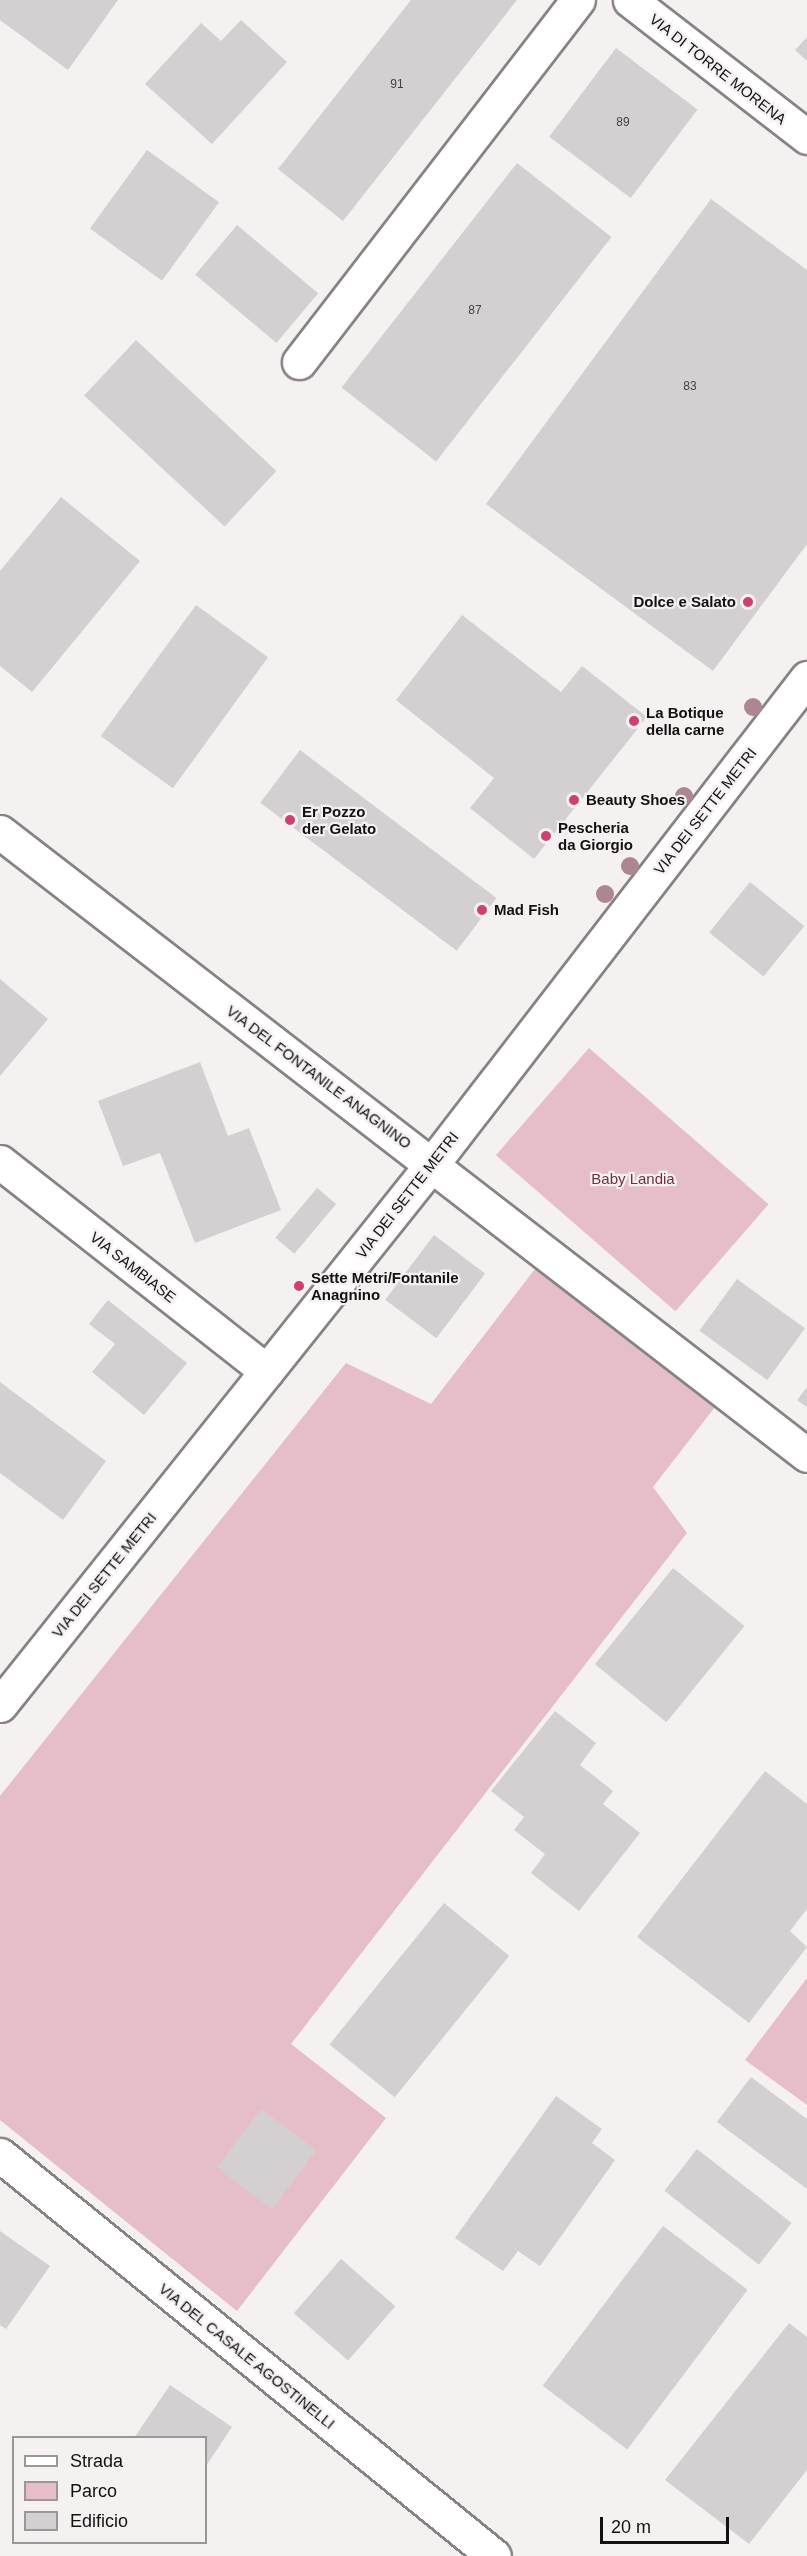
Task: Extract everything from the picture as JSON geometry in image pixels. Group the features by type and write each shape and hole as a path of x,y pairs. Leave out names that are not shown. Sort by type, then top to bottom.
{"street":[{"path":"299,362 578,0"},
{"name":"VIA DI TORRE MORENA","path":"630,0 807,137"},
{"name":"VIA DEI SETTE METRI","path":"0,1705 432,1164 807,678"},
{"name":"VIA DEL FONTANILE ANAGNINO","path":"0,832 807,1455"},
{"name":"VIA SAMBIASE","path":"0,1162 267,1371"},
{"name":"VIA DEL CASALE AGOSTINELLI","path":"0,2155 494,2556"}],"green space":[{"name":"Baby Landia","path":"589,1048 769,1204 675,1311 496,1155"},
{"path":"535,1269 715,1407 653,1487 687,1533 291,2044 386,2118 237,2311 0,2120 0,1796 346,1363 431,1404"},
{"path":"807,1978 807,2105 745,2060"}],"building":[{"path":"0,0 118,0 68,70 0,20"},
{"path":"411,0 517,0 343,221 278,169"},
{"path":"241,20 287,62 212,144 145,84 201,23 221,41"},
{"path":"807,37 807,61 795,50"},
{"path":"616,48 697,109 631,198 549,137"},
{"path":"147,150 219,202 162,281 90,228"},
{"path":"517,163 612,237 436,461 342,388"},
{"path":"711,199 807,270 807,544 713,671 486,504"},
{"path":"237,225 318,293 276,343 195,275"},
{"path":"136,340 276,471 225,527 84,396"},
{"path":"61,497 140,561 32,692 0,666 0,571"},
{"path":"196,605 268,657 173,788 101,736"},
{"path":"462,615 561,692 582,666 647,717 534,859 470,808 494,778 396,700"},
{"path":"300,750 496,898 457,951 260,803"},
{"path":"750,882 804,926 763,977 709,933"},
{"path":"0,979 48,1019 0,1076"},
{"path":"200,1062 228,1136 249,1128 281,1210 195,1243 160,1153 123,1166 98,1101"},
{"path":"317,1188 336,1204 294,1254 275,1238"},
{"path":"434,1235 485,1274 436,1338 385,1300"},
{"path":"737,1279 805,1328 767,1380 699,1331"},
{"path":"108,1300 187,1363 144,1415 92,1372 115,1344 89,1324"},
{"path":"0,1382 106,1461 63,1520 0,1473"},
{"path":"807,1387 807,1407 797,1400"},
{"path":"673,1568 744,1626 666,1722 595,1664"},
{"path":"555,1711 596,1743 580,1765 613,1791 603,1804 640,1833 579,1911 531,1873 545,1854 514,1830 524,1817 491,1791"},
{"path":"765,1771 807,1804 807,1909 790,1931 807,1947 749,2023 637,1937"},
{"path":"444,1903 509,1956 395,2097 329,2044"},
{"path":"751,2077 807,2119 807,2189 717,2122"},
{"path":"556,2096 602,2129 592,2143 615,2160 540,2266 518,2251 503,2271 455,2238"},
{"path":"261,2109 316,2151 272,2209 217,2167"},
{"path":"697,2149 792,2223 759,2265 664,2191"},
{"path":"663,2226 748,2290 627,2450 543,2386"},
{"path":"0,2231 50,2266 6,2329 0,2325"},
{"path":"341,2259 395,2306 348,2361 294,2313"},
{"path":"789,2323 807,2337 807,2470 749,2544 665,2480"},
{"path":"170,2385 232,2427 207,2464 207,2436 135,2436"}],"place":[{"name":"Dolce e Salato","path":"748,602"},
{"name":"La Botique della carne","path":"634,721"},
{"name":"Beauty Shoes","path":"574,800"},
{"name":"Er Pozzo der Gelato","path":"290,820"},
{"name":"Pescheria da Giorgio","path":"546,836"},
{"name":"Mad Fish","path":"482,910"},
{"name":"Sette Metri/Fontanile Anagnino","path":"299,1286"}]}
